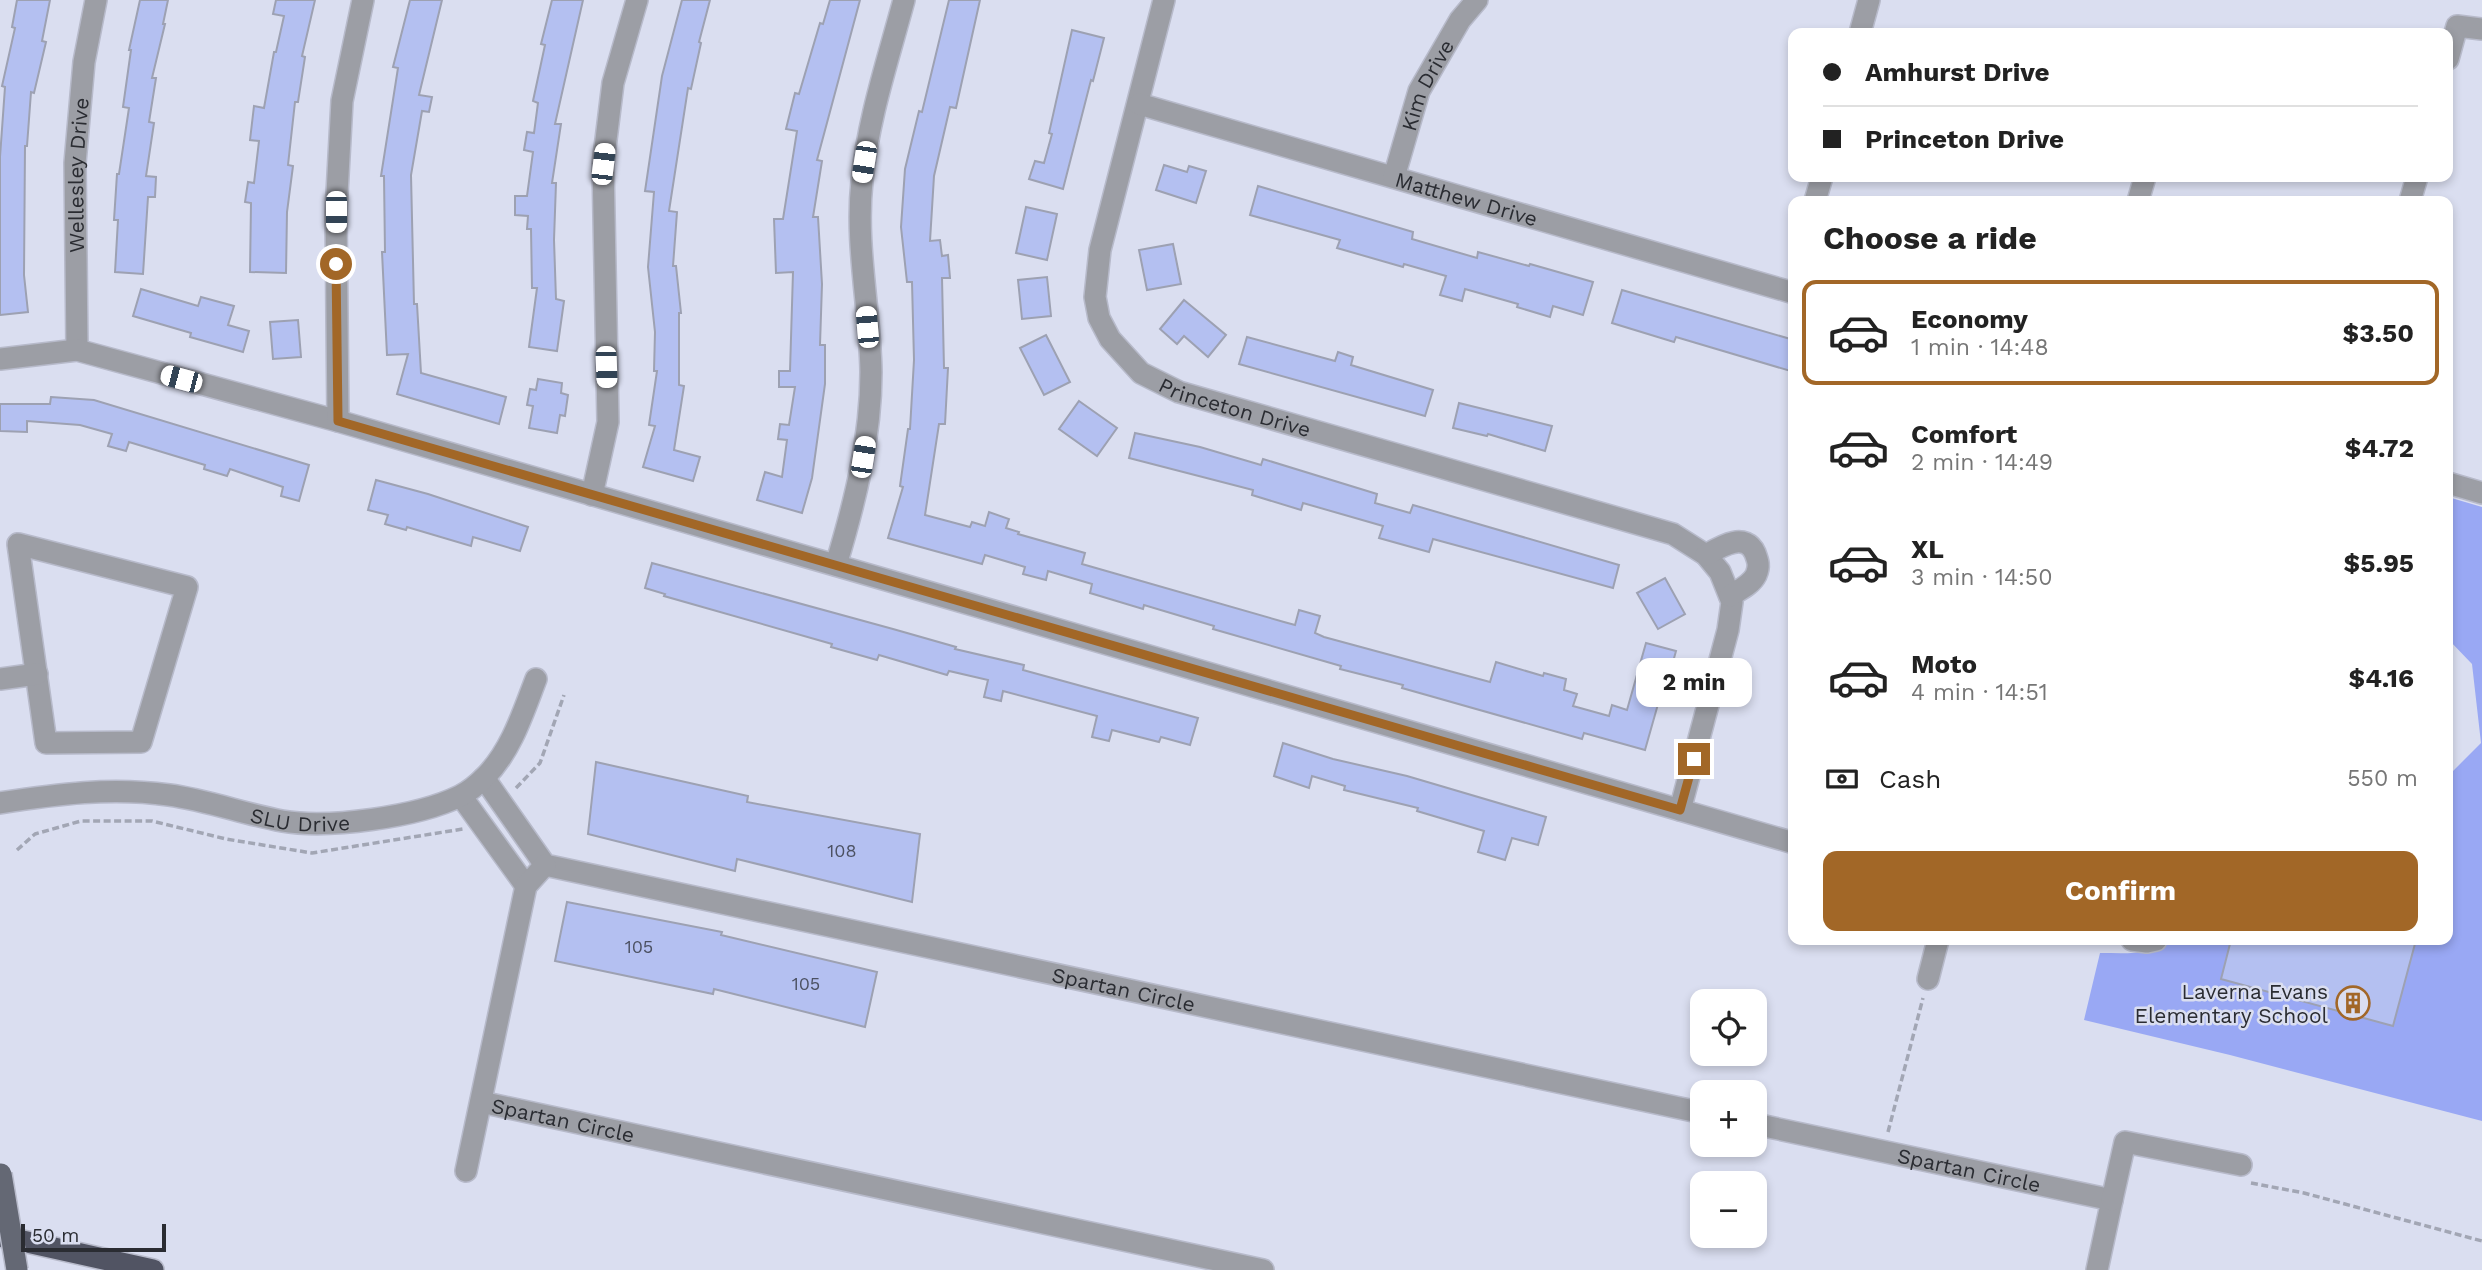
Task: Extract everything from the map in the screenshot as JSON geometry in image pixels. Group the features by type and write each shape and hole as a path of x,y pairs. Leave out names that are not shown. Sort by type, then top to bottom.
{"highway":[{"path":"0,1236 153,1270"}],"main road":[{"path":"1,1174 17,1270"}],"street":[{"name":"Wellesley Drive","path":"77,351 75,163 84,62 96,0"},
{"path":"338,421 336,212 342,101 363,0"},
{"path":"592,495 608,422 603,164 612,83 638,0"},
{"path":"836,565 857,498 871,373 860,234 861,182 871,122 904,0"},
{"name":"Princeton Drive","path":"1164,0 1100,250 1095,297 1099,318 1110,340 1141,373 1179,392 1673,534 1706,555 1720,572 1730,596"},
{"name":"Kim Drive","path":"1394,177 1419,91 1460,20 1477,0"},
{"path":"1861,28 1869,0"},
{"path":"2453,41 2457,26 2482,29"},
{"name":"Matthew Drive","path":"1139,104 1788,288"},
{"path":"0,359 77,351 338,421 1788,841"},
{"path":"2453,484 2482,493"},
{"path":"1680,810 1728,631 1732,603 1730,596 1756,576 1759,563 1752,548 1740,541 1723,545 1706,555"},
{"path":"18,544 187,587 141,743 46,743 37,674 18,544"},
{"path":"0,679 37,674"},
{"name":"SLU Drive","path":"0,803 88,791 129,790 172,795 286,821 323,823 402,815 461,796 484,778 501,758 518,725 536,679"},
{"path":"461,796 526,886 545,865 484,778"},
{"name":"Spartan Circle","path":"545,865 1690,1110"},
{"name":"Spartan Circle","path":"466,1171 526,886"},
{"path":"1928,979 1937,945"},
{"name":"Spartan Circle","path":"481,1102 1262,1270"},
{"name":"Spartan Circle","path":"1767,1127 2112,1200"},
{"path":"2097,1270 2125,1142 2240,1173"}],"path":[{"path":"1883,1151 1928,979"},
{"path":"2240,1173 2482,1241"}],"shaded area":[{"path":"2453,498 2482,507 2482,1121 2084,1020 2100,953 2147,951 2164,945 2453,945 2453,771 2481,743 2472,664 2453,644"}],"building":[{"path":"17,0 50,0 42,41 46,42 34,93 31,92 25,146 24,275 28,312 0,315 0,157 5,87 2,86 15,28 12,27"},
{"path":"140,0 168,0 152,78 156,78 149,122 154,123 146,176 156,177 155,197 148,197 143,274 115,272 118,220 114,220 117,174 129,108 123,107 129,50"},
{"path":"276,0 315,0 302,56 305,57 298,102 295,102 288,165 293,166 287,212 286,273 250,272 251,203 245,202 248,182 254,183 259,141 250,140 254,106 264,108 274,52 284,16 273,14"},
{"path":"410,0 442,0 419,95 432,97 429,112 422,111 411,175 414,304 417,304 421,373 506,397 499,424 397,394 408,354 387,355 382,252 385,252 384,176 381,176 398,68 393,67"},
{"path":"552,0 583,0 555,124 561,124 552,183 556,183 556,299 564,301 557,351 529,347 537,288 532,288 531,229 527,229 528,216 515,215 515,196 527,196 533,152 524,150 527,132 534,133 538,103 533,101 545,45 541,44"},
{"path":"682,0 710,0 691,89 688,88 669,211 677,212 673,266 676,266 681,313 679,385 684,386 674,450 700,457 693,481 643,467 655,426 649,425 657,371 654,371 655,332 648,267 654,192 645,191 662,76"},
{"path":"830,0 860,0 817,160 822,161 813,217 818,217 822,284 820,345 825,345 825,384 812,478 802,513 757,500 765,472 782,477 787,440 778,439 780,424 789,425 795,387 779,387 779,371 790,371 793,272 776,273 774,219 783,219 797,131 786,129 795,93 799,94 820,23 823,24"},
{"path":"949,0 980,0 956,108 950,107 934,176 930,241 940,240 942,256 948,255 950,278 942,278 944,368 948,368 945,424 939,424 925,515 970,527 972,522 985,526 989,512 1009,519 1006,528 1019,532 1018,534 1085,553 1082,564 1295,625 1299,610 1320,616 1315,633 1324,637 1490,682 1496,662 1543,676 1544,673 1566,679 1564,690 1577,694 1573,706 1609,716 1612,705 1627,710 1646,643 1676,651 1645,750 1584,733 1582,739 1402,688 1403,685 1340,669 1341,666 1213,629 1214,626 1144,605 1143,609 1090,593 1092,584 1048,571 1046,580 1023,574 1025,567 985,555 982,564 888,538 903,487 900,486 910,429 914,360 912,282 907,282 901,227 905,169"},
{"path":"1072,30 1104,38 1063,189 1029,179 1035,161 1044,163"},
{"path":"1164,165 1187,172 1189,166 1206,171 1196,203 1156,190"},
{"path":"1258,186 1413,232 1412,239 1477,258 1478,252 1593,282 1583,315 1553,306 1550,317 1517,307 1518,304 1465,289 1462,301 1440,295 1446,276 1337,248 1340,240 1250,215"},
{"path":"1026,207 1057,214 1047,260 1016,253"},
{"path":"1173,244 1181,284 1147,290 1139,250"},
{"path":"1047,277 1051,316 1022,319 1018,280"},
{"path":"141,289 198,306 201,297 234,306 228,325 249,331 243,352 190,337 191,333 133,316"},
{"path":"1622,290 1788,338 1788,370 1676,337 1674,342 1612,323"},
{"path":"1184,300 1226,335 1208,357 1184,336 1177,344 1160,329"},
{"path":"298,320 301,357 273,359 270,322"},
{"path":"1046,335 1070,382 1044,395 1020,348"},
{"path":"1247,337 1335,361 1338,352 1353,357 1351,365 1433,390 1425,416 1239,364"},
{"path":"538,379 562,383 561,393 568,395 565,416 560,415 557,433 529,428 533,406 527,405 530,389 536,390"},
{"path":"51,397 94,400 309,465 299,501 281,496 283,487 230,469 227,476 204,469 205,465 129,442 126,451 108,446 112,434 80,425 27,421 27,432 0,431 0,404 50,404"},
{"path":"1079,401 1117,428 1097,456 1059,429"},
{"path":"1459,403 1552,426 1545,451 1488,434 1487,436 1453,428"},
{"path":"1135,433 1200,447 1261,465 1263,459 1377,494 1375,503 1410,513 1413,505 1619,565 1613,588 1433,539 1429,552 1379,538 1383,526 1303,503 1301,510 1252,495 1253,490 1129,458"},
{"path":"376,480 528,527 520,551 473,537 471,546 407,527 406,530 385,524 388,515 368,510"},
{"path":"652,563 893,629 956,647 955,649 1024,665 1023,670 1198,718 1190,745 1161,737 1159,742 1112,730 1109,741 1092,737 1097,716 1003,691 1001,701 984,697 988,680 949,671 947,675 879,655 877,660 831,647 832,644 664,596 665,594 645,588"},
{"path":"1665,578 1685,614 1658,629 1637,593"},
{"path":"1283,743 1546,817 1538,845 1512,838 1505,860 1478,852 1484,831 1417,811 1418,808 1344,790 1345,786 1312,776 1309,788 1274,776"},
{"path":"596,762 748,796 747,802 920,834 912,902 737,859 735,871 588,834"},
{"path":"567,902 722,932 721,935 877,972 865,1027 714,989 713,994 555,961"},
{"name":"Laverna Evans Elementary School","path":"2230,945 2415,945 2393,1026 2221,979"}],"place":[{"name":"Laverna Evans Elementary School","path":"2353,1003"}],"route":[{"path":"336,264 338,421 1680,810 1694,759"}]}
